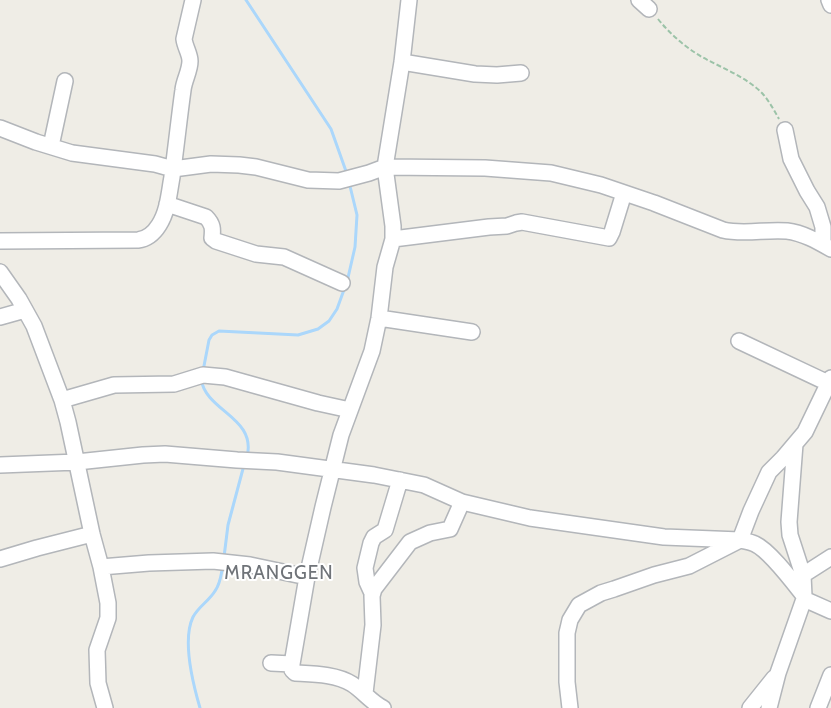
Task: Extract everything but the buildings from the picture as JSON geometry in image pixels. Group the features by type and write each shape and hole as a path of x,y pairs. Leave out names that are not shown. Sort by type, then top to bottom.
{"street":[{"path":"0,241 145,239 159,225 167,204 177,142 183,87 190,70 190,57 184,39 192,0"},
{"path":"383,708 351,683 337,678 295,673 292,670 292,664 306,577 332,469 350,410 372,351 379,318 385,267 393,239 385,167 402,62 408,0"},
{"path":"829,0 831,5"},
{"path":"402,62 475,74 521,73"},
{"path":"51,146 65,81"},
{"path":"0,128 72,153 155,164 173,169 211,164 239,165 308,180 339,181 385,167 485,168 551,173 601,185 723,230 733,232 786,231 802,234 827,247"},
{"path":"785,130 791,159 817,206 827,247"},
{"path":"393,239 507,226 522,222 609,238 624,193"},
{"path":"167,204 206,217 213,227 212,238 216,242 256,254 284,257 342,283"},
{"path":"0,272 34,326 62,400 68,422 108,603 108,618 97,650 98,683 104,708"},
{"path":"0,317 25,310"},
{"path":"379,318 472,332"},
{"path":"570,708 567,682 567,633 570,620 579,605 601,593 654,575 689,566 740,540 769,472 804,432 828,388 738,341"},
{"path":"62,400 114,385 174,384 203,375 224,378 350,410"},
{"path":"769,708 778,673 804,597 803,575 789,528 795,444"},
{"path":"0,465 77,462 165,454 278,462 374,475 424,485 462,502 530,518 664,538 740,540 756,544 769,554 804,597 831,611"},
{"path":"365,694 373,625 372,593 367,582 365,568 371,542 374,537 385,530 400,480"},
{"path":"372,593 410,542 430,533 450,529 462,502"},
{"path":"0,559 92,534"},
{"path":"803,575 831,557"},
{"path":"101,567 213,561 231,562 306,577"},
{"path":"271,663 292,664"},
{"path":"750,708 778,673"},
{"path":"819,708 831,675"}],"path":[{"path":"644,5 668,31 700,55 741,77 760,92 769,102 785,130"}],"waterway":[{"path":"246,0 331,129 347,174"},
{"path":"347,282 355,247 357,215 349,182"},
{"path":"203,371 209,340 212,335 219,331 298,335 318,329 329,321 337,309 345,287"},
{"path":"201,379 205,390 212,399 238,423 245,433 248,444 247,457"},
{"path":"224,557 228,525 244,465"},
{"path":"200,708 194,687 188,638 193,617 217,588 223,565"}],"district":[{"name":"MRANGGEN","path":"279,573"}]}
